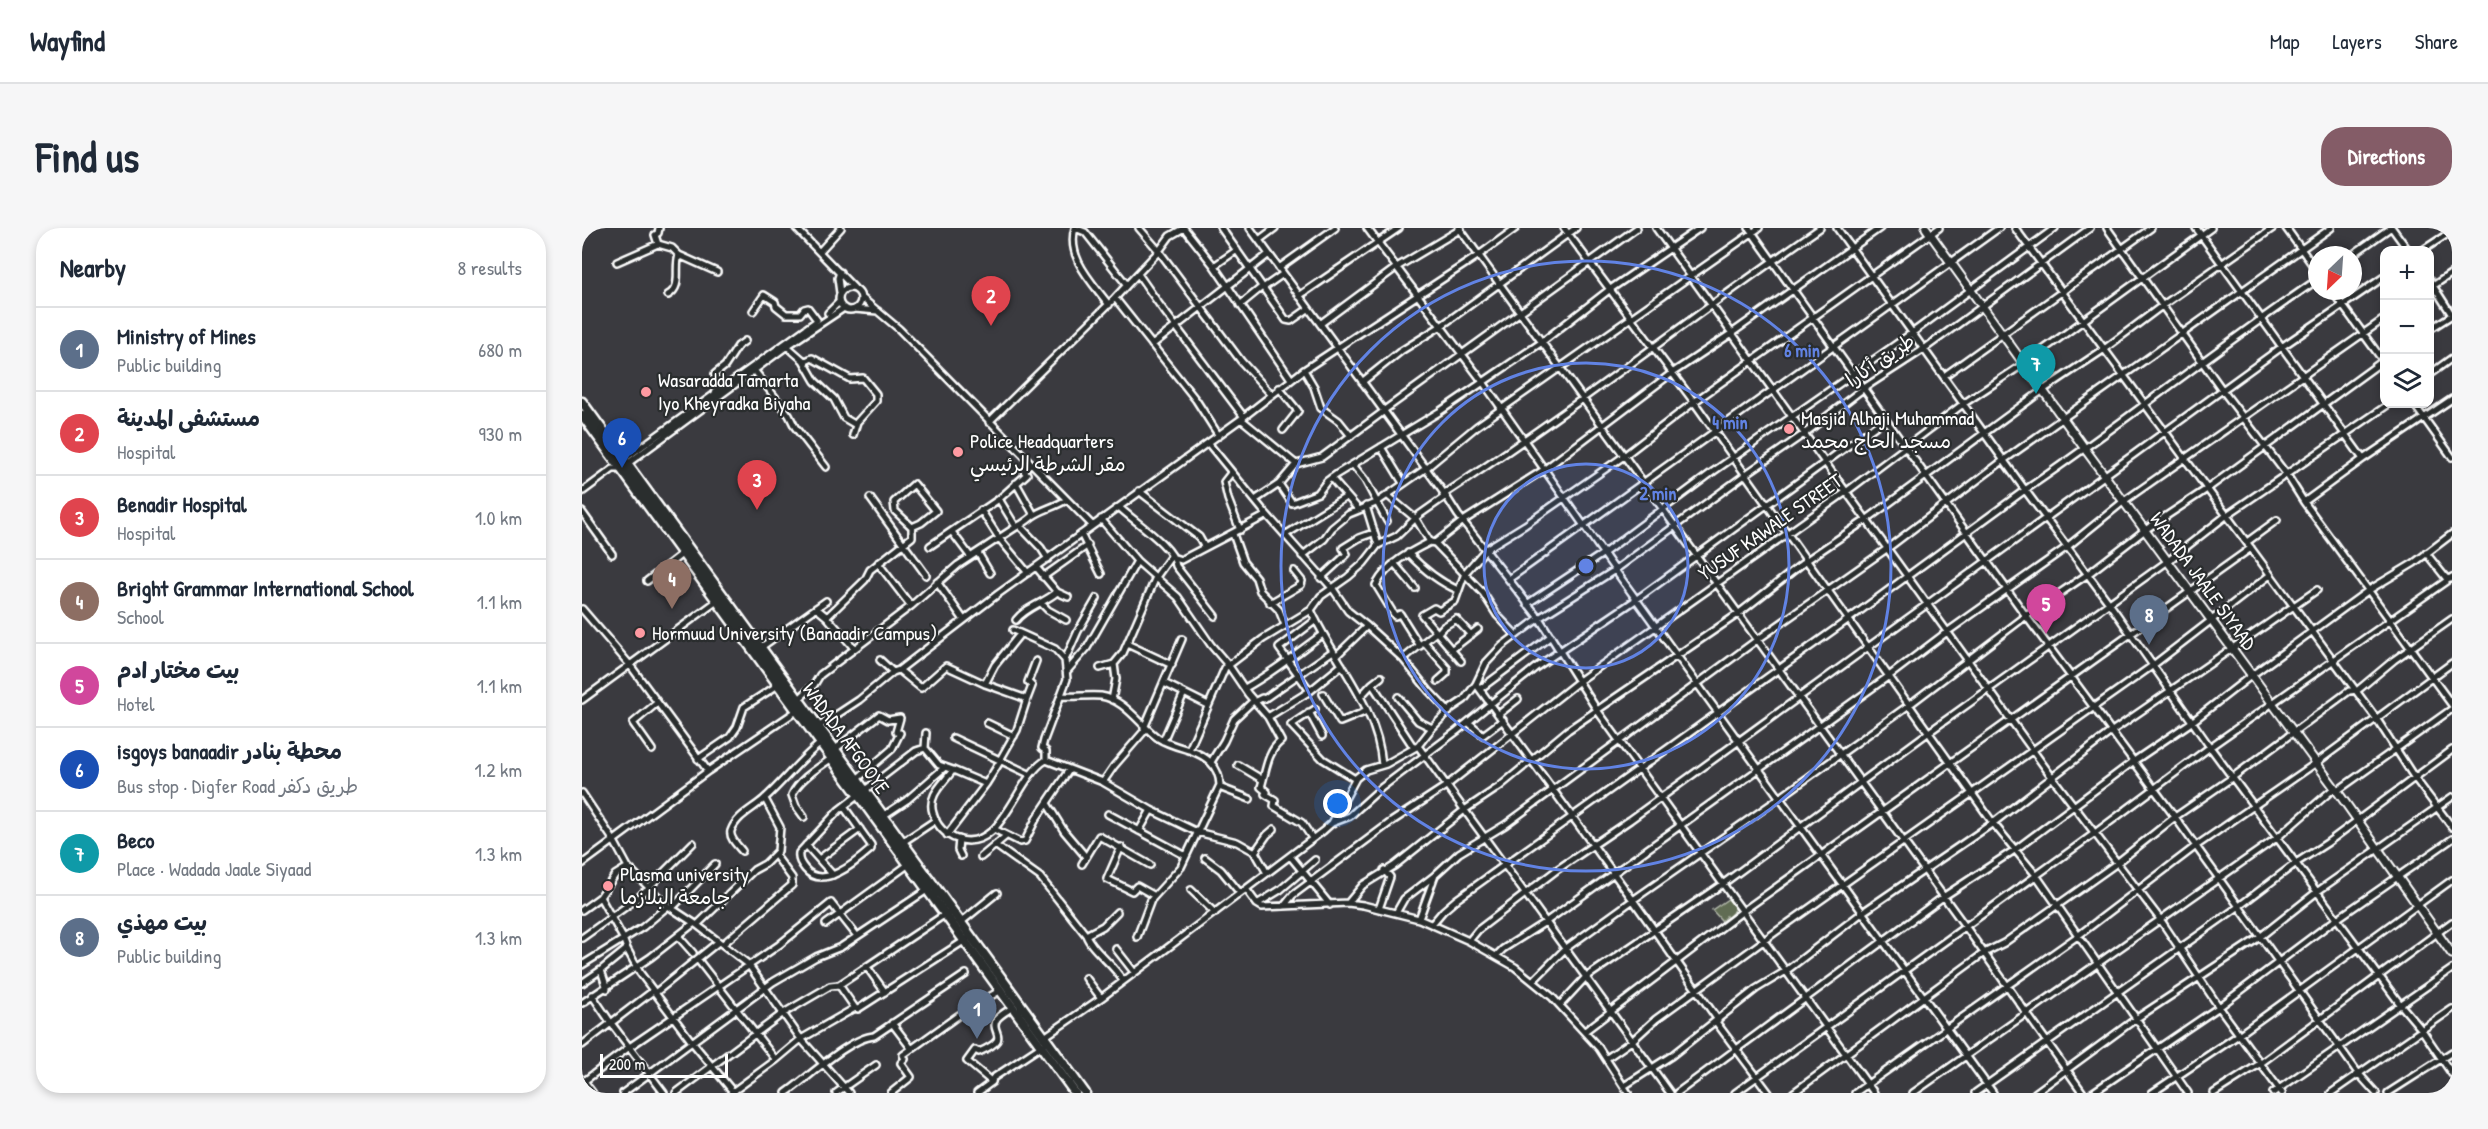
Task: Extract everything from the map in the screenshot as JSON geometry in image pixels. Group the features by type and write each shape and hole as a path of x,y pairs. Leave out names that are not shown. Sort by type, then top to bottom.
{"highway":[{"name":"WADADA AFGOOYE","path":"582,402 620,465 760,648 798,706 1043,1042 1075,1093"},
{"name":"WADADA AFGOOYE","path":"582,415 599,432"},
{"name":"WADADA AFGOOYE","path":"661,517 682,554 778,685 818,727 824,740"},
{"name":"WADADA AFGOOYE","path":"833,754 857,779 862,793 883,816 909,864 927,890 960,922 1013,1007 1085,1093"}],"main road":[{"name":"WADADA JAALE SIYAAD","path":"1929,231 2085,449 2337,791 2452,954"},
{"path":"583,1081 592,1093"}],"street":[{"path":"658,244 655,235 659,228"},
{"path":"796,228 858,291 862,298 880,311 1092,525"},
{"path":"820,251 841,228"},
{"path":"1109,306 1074,256 1072,238 1075,228 1085,232 1127,285"},
{"path":"1139,228 1159,250 1241,361 1271,394"},
{"path":"989,422 1109,306 1173,231 1184,228 1214,266 1291,379"},
{"path":"1221,228 1288,321 1308,309"},
{"path":"1250,228 1463,521 1539,618 1598,710 1874,1093"},
{"path":"1259,240 1275,228"},
{"path":"1279,268 1335,228"},
{"path":"1367,228 1483,382 1698,686 1885,940 1923,998 1993,1093"},
{"path":"1299,296 1399,228"},
{"path":"818,727 859,700 1092,525 1219,436 1291,379 1418,296 1516,228"},
{"path":"1564,228 1746,474 1993,823 2036,875 2188,1093"},
{"path":"1362,382 1401,351 1441,326 1576,228"},
{"path":"1255,500 1279,484 1296,464 1320,458 1637,228"},
{"path":"1656,228 1710,306 1909,576 1947,632 1970,660 2052,777 2160,919 2219,1007 2281,1091"},
{"path":"1279,484 1293,503 1317,493 1331,478 1401,436 1483,382 1542,342 1609,290 1700,228"},
{"path":"1302,556 1358,509 1376,503 1425,469 1477,426 1690,277 1751,230 1759,228"},
{"path":"1189,750 1222,672 1229,666 1263,639 1311,610 1321,596 1359,568 1378,546 1397,536 1445,495 1525,441 1582,397 1820,228"},
{"path":"1837,228 2131,633 2210,747 2400,1004 2422,1030 2452,1074"},
{"path":"1438,681 1447,673 1448,668 1423,644 1400,614 1395,616 1376,585 1381,575 1408,553 1433,542 1545,469 1672,373 1880,228"},
{"path":"1461,661 1422,615 1434,608 1439,612 1455,601 1465,573 1486,549 1624,456 1751,361 1872,278 1929,231 1939,228"},
{"path":"1509,579 1999,228"},
{"path":"2015,228 2376,718 2414,777 2452,827"},
{"path":"1527,604 1604,554 1733,458 1912,333 2055,228"},
{"name":"طريق أكارا","path":"1478,686 1486,663 1516,635 1615,570 1864,388 1923,349 2090,228"},
{"path":"1913,1093 2278,837 2332,790 2337,791 2452,707 2107,228"},
{"path":"1944,376 2151,228"},
{"path":"2196,228 2363,459"},
{"name":"YUSUF KAWALE STREET","path":"1284,906 1293,895 1385,826 1446,786 1579,681 1846,492 1963,404 2025,363 2211,228"},
{"path":"1348,903 1363,885 1384,870 1394,866 1598,710 1738,614 1807,560 2273,228"},
{"path":"2286,228 2308,258"},
{"path":"1396,913 1404,899 1459,853 1485,839 1698,686 1757,640 1888,548 2004,460 2331,228"},
{"path":"2362,248 2391,228 2405,246"},
{"path":"1320,324 1397,267 1461,229 1922,870 1965,926 2083,1093"},
{"path":"1751,230 2048,647 2155,789 2319,1020 2358,1073 2376,1093"},
{"path":"2429,246 2452,231"},
{"path":"617,262 658,244 672,248 679,255 717,272"},
{"path":"1214,266 1237,250"},
{"path":"1152,345 1269,254"},
{"path":"668,295 675,289 679,255"},
{"path":"620,465 714,394 835,308 839,302 840,272"},
{"path":"1138,273 1243,418 1296,464"},
{"path":"2434,283 2452,273"},
{"path":"1240,305 1283,274"},
{"path":"1469,941 1478,930 1525,893 1988,562 2283,346 2380,280"},
{"path":"1432,924 1457,899 1505,864 1641,769 2308,286"},
{"path":"840,293 848,288 854,288"},
{"path":"2434,289 2452,315 2434,326"},
{"path":"753,311 764,295 775,302 776,306 786,314 800,314 808,308 817,320"},
{"path":"854,309 861,304 862,298"},
{"path":"1115,298 1131,315 1196,400 1219,436"},
{"path":"2339,300 2380,356"},
{"path":"839,302 844,308"},
{"path":"582,492 844,308 880,311"},
{"path":"1496,956 1820,726 2067,547 2124,501 2380,323"},
{"path":"714,394 717,388 715,374 725,366 738,346 745,341"},
{"path":"787,346 802,360 815,381 836,402 844,418 856,425"},
{"path":"802,360 806,362 812,358 850,379 861,377 865,380 877,398 856,425 853,435"},
{"path":"2434,371 2452,358"},
{"path":"1534,981 1565,948 1781,797 1970,660 2026,616 2380,364"},
{"path":"754,370 826,467"},
{"path":"1304,370 1314,387 1321,408 1339,420 1351,436"},
{"path":"1279,388 1298,411 1283,430"},
{"path":"2304,502 2452,399"},
{"path":"1560,1005 1585,978 1724,883 1929,732 2168,561 2227,515 2383,408"},
{"path":"2417,408 2450,449 2452,457"},
{"path":"977,1093 987,1090 993,1078 1332,823 1350,816 1381,788 1561,650 1637,599 1885,419"},
{"path":"1208,443 1302,556 1333,589 1348,611 1404,659 1449,712"},
{"path":"1381,447 1403,483"},
{"path":"930,546 999,499 1027,474 1024,471 1030,463"},
{"path":"1353,465 1365,480 1387,521"},
{"path":"1231,473 1224,482 1240,530"},
{"path":"1331,478 1358,509"},
{"path":"1017,483 1034,515"},
{"path":"827,617 865,580 870,570 912,537 912,527 895,511 894,502 914,484 936,511 912,527"},
{"path":"1139,491 1199,537 1204,546"},
{"path":"1387,495 1416,519 1433,542 1465,573 1516,635"},
{"path":"1285,535 1346,497"},
{"path":"870,498 926,575"},
{"path":"999,499 1018,526 1041,548 1048,559"},
{"path":"582,864 798,706 820,675 911,606 970,556 978,554 1018,526 1024,525 1034,515 1066,500"},
{"path":"1366,506 1378,546"},
{"path":"1119,507 1151,534 1173,557 1176,566 1215,616"},
{"path":"981,510 999,538 1028,573"},
{"path":"582,512 612,554"},
{"path":"1173,557 1181,560 1267,515"},
{"path":"1101,519 1137,561 1178,597 1211,645 1268,717 1281,741 1273,750 1264,771 1261,787 1267,792 1265,794 1275,800 1274,806 1302,823 1312,838"},
{"path":"1585,1031 1743,910 2131,633 2249,545 2277,520"},
{"path":"952,532 970,556"},
{"path":"1321,578 1347,554 1343,548 1359,537 1373,533"},
{"path":"1082,534 1101,574"},
{"path":"1233,534 1243,562 1256,578 1260,591 1278,610 1285,625"},
{"path":"1677,1093 1943,897 2016,849 2134,761 2193,722 2252,675 2369,590 2452,534"},
{"path":"1043,577 1088,545"},
{"path":"1408,553 1435,578 1458,590"},
{"path":"2426,553 2446,578 2451,579"},
{"path":"647,581 682,554"},
{"path":"978,554 990,573"},
{"path":"1112,700 1116,679 1114,664 1127,644 1155,579 1173,557"},
{"path":"1067,671 1087,648 1137,561"},
{"path":"878,563 911,606"},
{"path":"1394,563 1415,588"},
{"path":"1036,567 1057,592 1068,597"},
{"path":"1270,603 1301,585 1302,582 1294,572"},
{"path":"1607,1058 1633,1040 1656,1019 1765,940 2152,666 2270,575"},
{"path":"1735,1093 2095,833 2210,747 2333,662 2389,619 2451,579"},
{"path":"937,582 964,620"},
{"path":"1624,1086 1717,1021 1756,989 1786,970 1863,912 1993,823 2112,731 2292,605 2317,590"},
{"path":"1016,620 1021,613 1057,592"},
{"path":"1065,660 1097,598"},
{"path":"582,700 717,601"},
{"path":"760,648 826,601"},
{"path":"1041,603 1048,610 1066,620"},
{"path":"816,608 854,648"},
{"path":"582,609 630,665 708,771"},
{"path":"1311,610 1367,711 1378,739 1382,765"},
{"path":"1404,659 1456,619 1471,635"},
{"path":"1793,1093 1984,953 2004,943 2117,863 2175,817 2452,619"},
{"path":"1310,691 1280,648 1316,620"},
{"path":"1210,762 1234,719 1254,702 1264,699 1334,653 1367,626"},
{"path":"1451,650 1478,629"},
{"path":"1013,630 1055,649 1065,660 1067,671 1062,696 1042,748 1046,751 1046,760"},
{"path":"985,684 995,665 1020,633"},
{"path":"1245,688 1275,670 1323,634"},
{"path":"1332,823 1355,779 1366,770 1382,765 1416,747 1432,728 1478,686 1551,636"},
{"path":"1103,782 1145,729 1182,639"},
{"path":"1127,644 1172,665"},
{"path":"880,660 919,687 946,666 985,684 1027,699"},
{"path":"946,835 986,784 1014,736 1032,686 1028,682 1036,661"},
{"path":"1855,1093 2079,935 2196,846 2316,763 2452,663"},
{"path":"1100,668 1114,664"},
{"path":"1268,717 1310,691 1342,665"},
{"path":"1360,697 1382,677"},
{"path":"1164,683 1208,705"},
{"path":"1372,684 1463,811 1547,921 1585,978 1612,1010 1670,1093"},
{"path":"698,759 730,737 737,727 744,707 778,685"},
{"path":"1478,686 1633,900 1736,1050 1769,1093"},
{"path":"1163,741 1184,693"},
{"path":"1323,694 1340,722 1367,711"},
{"path":"1062,696 1101,696 1112,700 1124,707 1145,729 1163,741 1201,754 1218,770 1219,787 1181,867 1147,908 1137,937"},
{"path":"1398,697 1418,722 1432,728"},
{"path":"1499,714 1518,699"},
{"path":"652,750 633,723 657,703"},
{"path":"1322,736 1312,711 1291,724 1323,759 1355,779"},
{"path":"804,817 792,795 806,777 879,715 888,720 900,718 896,732 900,733 892,749 857,779"},
{"path":"1468,722 1483,735 1503,720"},
{"path":"987,723 1014,736"},
{"path":"926,733 925,748 939,765 986,784"},
{"path":"953,738 1029,774"},
{"path":"742,851 731,838 731,831 742,815 765,798 803,756 824,740"},
{"path":"844,807 871,845 871,849 833,875 814,876 807,872 798,856 806,845 844,807 916,751 925,748"},
{"path":"1975,1093 2238,907 2452,750"},
{"path":"1046,760 1103,782 1151,810 1197,832 1227,838 1256,852 1268,873"},
{"path":"952,770 945,782 934,792 932,810 946,835 976,841 994,829 1029,774 1046,760"},
{"path":"1238,765 1263,780"},
{"path":"883,816 907,800 945,767"},
{"path":"994,829 1020,842 1025,841 1036,819 1048,805 1069,770"},
{"path":"1219,787 1250,799"},
{"path":"582,793 614,841 628,867 670,907 747,964 801,1039 849,1093"},
{"path":"2035,1093 2137,1018 2260,937 2318,891 2452,797"},
{"path":"582,1003 592,995 607,989 695,925 754,870 775,855 780,847 780,826 765,798"},
{"path":"1048,805 1064,831 1086,857"},
{"path":"1138,831 1151,810"},
{"path":"1108,814 1186,856"},
{"path":"899,844 936,820"},
{"path":"1256,852 1267,835 1274,829"},
{"path":"819,859 860,830"},
{"path":"981,857 1006,836"},
{"path":"1083,864 1099,836 1150,865"},
{"path":"959,839 958,850 961,856"},
{"path":"2092,1093 2219,1007 2452,839"},
{"path":"582,938 650,888 693,843"},
{"path":"806,845 833,875"},
{"path":"995,845 1040,877 1086,935 1088,942 1110,962 1123,981"},
{"path":"1121,847 1107,879 1132,891 1137,886 1153,895 1154,898"},
{"path":"582,1045 720,944 792,885 792,878 775,855"},
{"path":"1290,856 1330,905"},
{"path":"1205,858 1221,870 1240,893"},
{"path":"1257,904 1280,890 1315,860"},
{"path":"582,965 643,927 670,907 715,864"},
{"path":"826,924 909,864"},
{"path":"582,910 600,897 615,875 628,867"},
{"path":"1379,909 1390,876 1384,870"},
{"path":"1419,919 1435,875"},
{"path":"2152,1093 2240,1034 2452,880"},
{"path":"1246,889 1262,908 1348,903 1419,919 1469,941 1534,981 1560,1005 1607,1058 1628,1093"},
{"path":"623,1093 765,987 816,957 834,952 927,890"},
{"path":"1191,890 1215,913"},
{"path":"960,922 997,893"},
{"path":"600,897 624,938 636,968 733,1093 801,1039 855,1008 865,1006 968,938"},
{"path":"583,1081 719,987 747,964 779,945 831,903 857,936"},
{"path":"675,1093 782,1014 830,986 839,985 948,912"},
{"path":"1086,935 1103,926 1117,912"},
{"path":"2214,1093 2261,1063 2452,922"},
{"path":"678,936 693,953"},
{"path":"582,983 627,949"},
{"path":"1116,949 1134,972"},
{"path":"698,960 754,1035 776,1060"},
{"path":"867,967 885,992"},
{"path":"2273,1093 2281,1091 2452,969"},
{"path":"601,970 607,989"},
{"path":"786,1093 864,1037 874,1036 966,974"},
{"path":"1086,978 1101,998"},
{"path":"839,985 855,1008"},
{"path":"891,1093 911,1077 900,1064 905,1059 903,1055 959,1015 1001,990"},
{"path":"592,995 628,1048 664,1093"},
{"path":"992,1082 968,1061 969,1056 975,1050 979,1052 992,1047 999,1040 997,1019 1013,1007"},
{"path":"2331,1093 2452,1009"},
{"path":"892,1023 911,1048"},
{"path":"2388,1093 2452,1052"},
{"path":"836,1093 876,1065"}],"green space":[{"path":"1728,899 1736,909 1722,921 1712,910"}],"place":[{"name":"مستشفى المدينة","path":"991,326"},
{"name":"Wasaradda Tamarta Iyo Kheyradka Biyaha","path":"646,392"},
{"name":"Beco","path":"2036,394"},
{"name":"Masjid Alhaji Muhammad مسجد الحاج محمد","path":"1789,429"},
{"name":"Police Headquarters مقر الشرطة الرئيسي","path":"958,452"},
{"name":"isgoys banaadir محطة بنادر","path":"622,468"},
{"name":"Benadir Hospital","path":"757,510"},
{"name":"Bright Grammar International School","path":"672,609"},
{"name":"Hormuud University (Banaadir Campus)","path":"640,633"},
{"name":"بيت مختار ادم","path":"2046,634"},
{"name":"بيت مهذي","path":"2149,645"},
{"name":"Plasma university جامعة البلازما","path":"608,886"},
{"name":"Ministry of Mines","path":"977,1039"}]}
